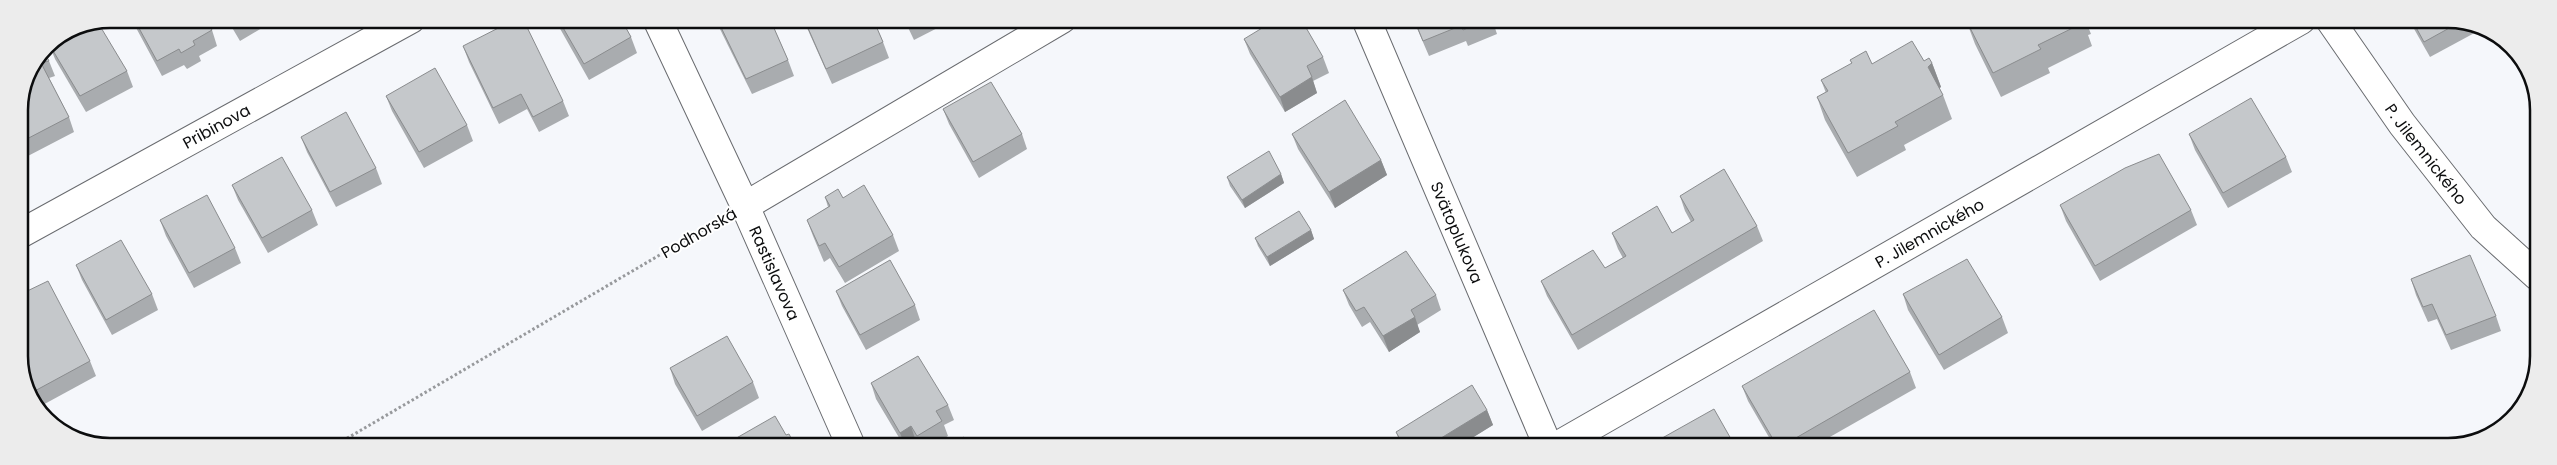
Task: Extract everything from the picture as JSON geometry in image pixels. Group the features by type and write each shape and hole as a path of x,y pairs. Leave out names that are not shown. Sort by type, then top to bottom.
{"street":[{"name":"Pribinova","path":"28,230 395,28"},
{"name":"Rastislavova","path":"661,28 745,206 847,438"},
{"name":"Podhorská","path":"745,206 1047,28"},
{"name":"Svätoplukova","path":"1370,28 1545,438"},
{"name":"P. Jilemnického","path":"1571,438 2287,28"},
{"name":"P. Jilemnického","path":"2336,28 2402,124 2483,227 2530,270"}],"path":[{"name":"Podhorská","path":"348,438 745,206"}],"building":[{"path":"139,28 211,28 212,30 193,41 195,45 181,53 179,49 157,61"},
{"path":"498,28 527,28 563,101 533,117 521,94 493,108 463,46"},
{"path":"563,28 626,28 631,37 584,64"},
{"path":"721,28 774,28 788,60 746,79"},
{"path":"808,28 877,28 883,42 826,69"},
{"path":"1262,28 1306,28 1323,57 1307,66 1312,77 1280,97 1244,39"},
{"path":"1418,28 1455,28 1423,41"},
{"path":"1970,28 2073,28 2038,45 2041,49 1993,73"},
{"path":"2416,28 2449,28 2424,42"},
{"path":"102,29 127,71 80,96 53,51 64,41 78,34"},
{"path":"1912,41 1924,61 1929,58 1932,63 1928,67 1943,95 1895,122 1898,126 1848,153 1817,97 1828,91 1821,80 1852,63 1850,60 1866,51 1872,64"},
{"path":"41,64 69,117 28,138 29,94"},
{"path":"435,68 467,125 419,152 386,96"},
{"path":"991,82 1022,134 973,162 943,109"},
{"path":"2251,98 2286,157 2223,193 2189,134"},
{"path":"1345,100 1381,160 1329,192 1292,134"},
{"path":"346,112 376,168 330,192 301,137"},
{"path":"1269,151 1281,174 1242,200 1227,177"},
{"path":"2159,154 2191,210 2095,266 2060,205 2125,168"},
{"path":"282,157 312,210 262,238 232,185"},
{"path":"1724,169 1757,226 1572,335 1541,281 1593,250 1605,268 1626,256 1612,233 1657,206 1672,233 1694,220 1680,196"},
{"path":"864,185 893,235 839,267 825,243 819,246 807,220 830,206 825,197 838,189 843,198"},
{"path":"207,195 235,248 189,273 160,220"},
{"path":"1299,211 1311,230 1267,257 1255,238"},
{"path":"121,240 152,294 106,320 76,265"},
{"path":"1406,251 1436,295 1411,310 1415,317 1383,336 1364,307 1356,311 1343,290"},
{"path":"2470,255 2496,316 2446,335 2432,304 2423,307 2411,279"},
{"path":"1967,259 2002,317 1939,355 1903,294"},
{"path":"890,260 915,305 860,335 836,291"},
{"path":"48,281 90,361 36,390 29,371 28,291"},
{"path":"1874,310 1910,372 1796,438 1772,438 1742,386"},
{"path":"727,336 753,382 697,416 670,368"},
{"path":"918,356 948,405 936,411 942,421 917,436 911,426 900,433 871,383"},
{"path":"1472,385 1487,410 1441,438 1399,438 1396,432"},
{"path":"1714,409 1730,438 1662,438"},
{"path":"775,416 786,435 789,434 791,438 736,438"}]}
